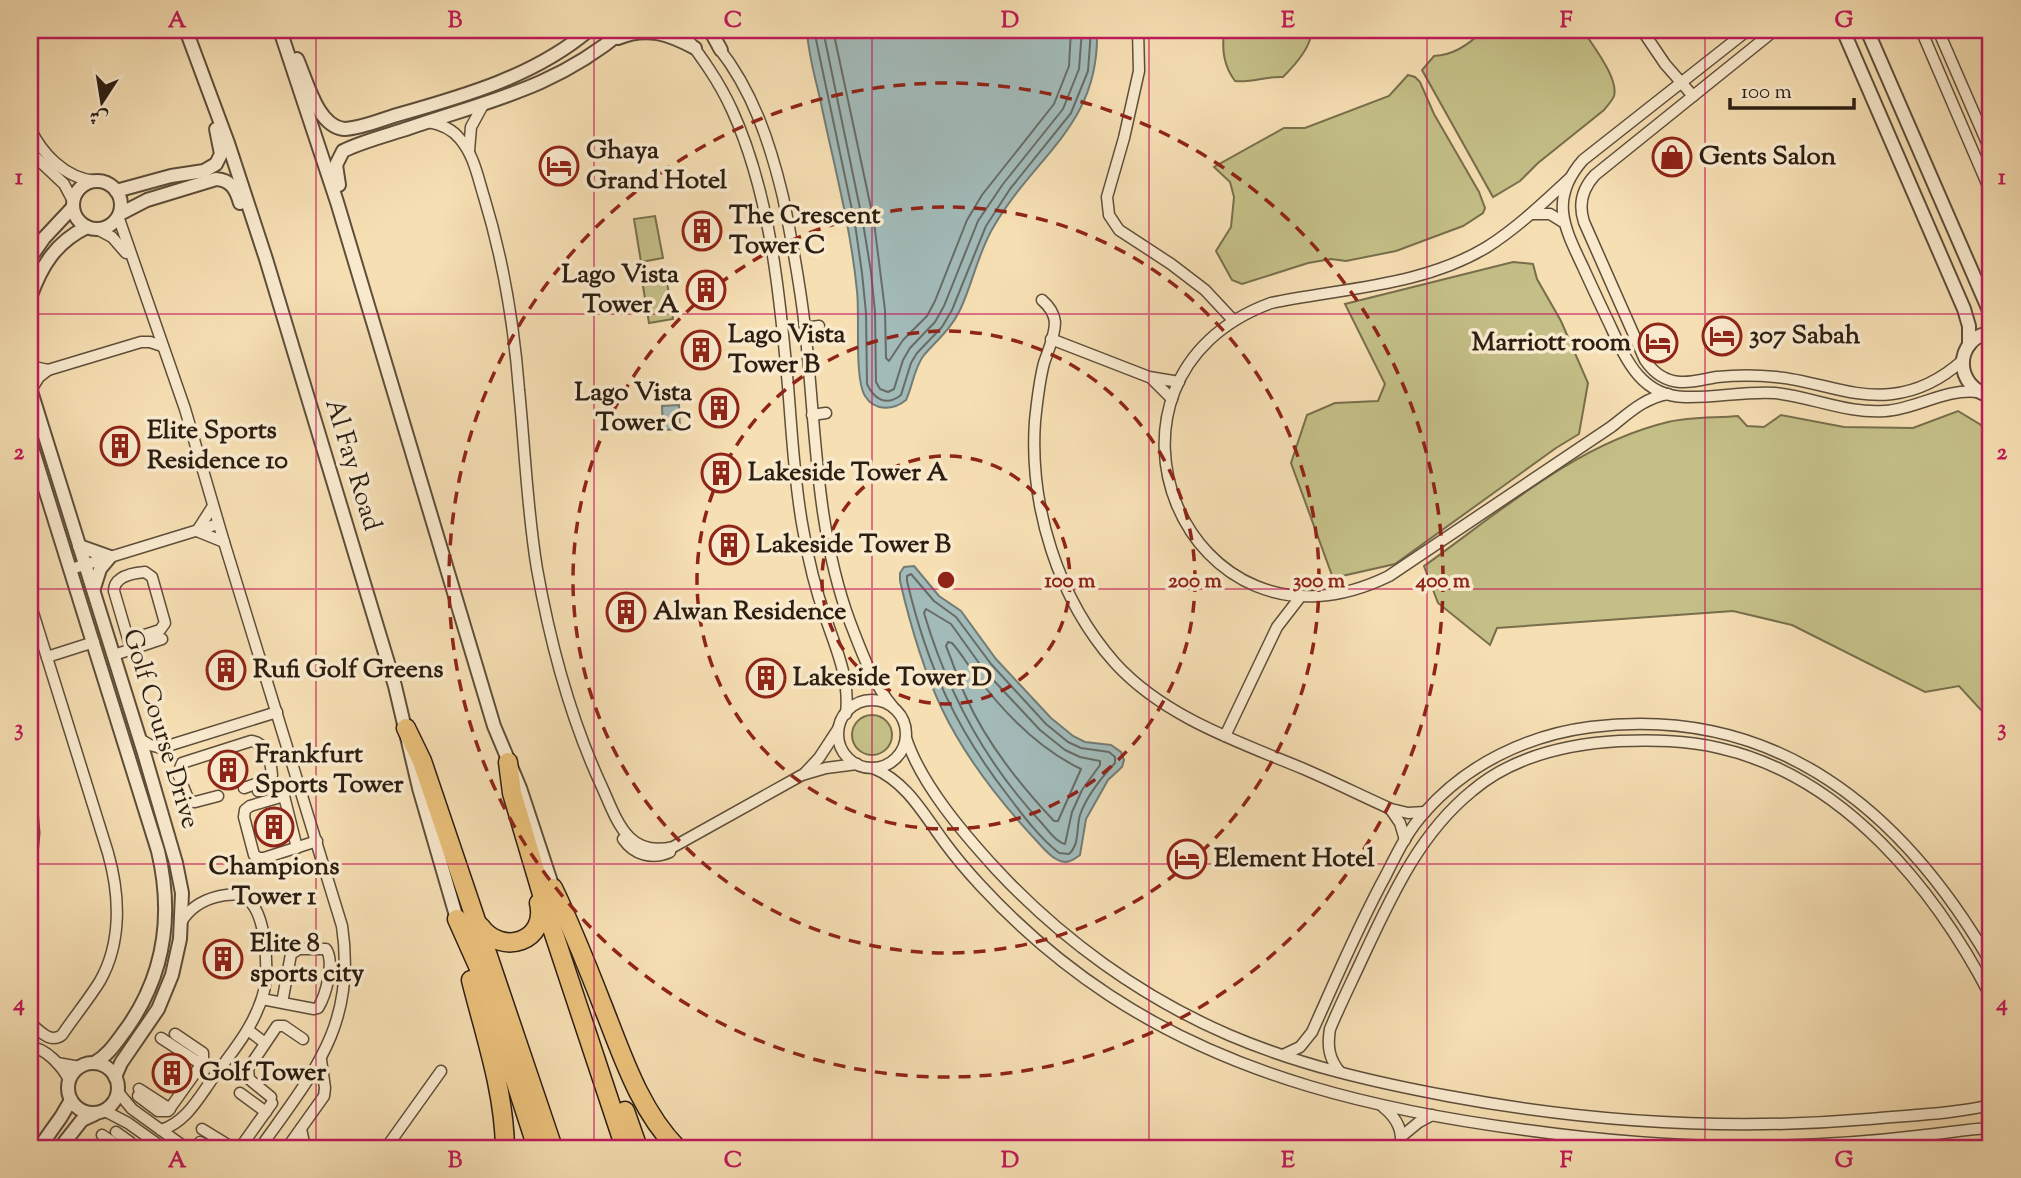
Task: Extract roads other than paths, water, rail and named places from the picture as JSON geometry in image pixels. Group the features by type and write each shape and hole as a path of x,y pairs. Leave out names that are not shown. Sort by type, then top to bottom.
{"highway":[{"path":"406,728 418,751 553,1148"},
{"path":"508,762 510,784 534,867 625,1148"},
{"path":"478,923 488,936 503,943 519,941 533,932 539,923 541,912 534,867"},
{"path":"553,888 638,1148"},
{"path":"553,888 572,928 631,1077 651,1115 677,1148"},
{"path":"457,919 498,1084 504,1119 505,1148"},
{"path":"457,919 478,966 537,1148"}],"street":[{"name":"Al Fay Road","path":"186,30 260,241 406,728 419,788 457,919"},
{"path":"281,33 296,56 321,115 328,124 344,130 435,104 506,79 561,50 589,30"},
{"path":"337,202 340,188 335,165 343,151 547,81 582,61 624,30"},
{"path":"681,30 695,48 732,111 750,157 765,217 782,326 802,525 825,617 844,670 846,714 819,758 802,775"},
{"path":"704,30 721,50"},
{"path":"710,30 751,99 769,146 788,222 805,328 823,521 832,565 866,665 878,687 903,721 906,738 919,767 972,841 1008,882 1057,928 1110,969 1167,1004 1227,1034 1283,1055 1389,1086 1491,1104 1667,1124 1809,1123 1904,1116 1991,1105"},
{"path":"1138,30 1139,71 1107,197 1109,215 1119,230 1197,283 1233,320"},
{"path":"1642,30 1665,64 1693,96"},
{"path":"1668,394 1644,401 1611,427 1389,576 1352,591 1327,596 1283,594 1254,585 1210,556 1187,527 1171,493 1164,457 1166,428 1179,382 1205,343 1233,320 1271,303 1397,280 1441,268 1485,248 1531,214 1569,179 1583,160 1748,30"},
{"path":"1775,30 1595,175 1589,181 1582,197 1581,214 1584,222 1642,355 1653,370 1665,379 1681,382 1743,375 1777,377 1813,382 1861,394 1880,395 1926,385 1962,360 1969,345 1979,335 1991,332"},
{"path":"1843,30 1964,309 1969,326 1969,345"},
{"path":"1867,30 1909,110 1991,316"},
{"path":"1921,30 1991,193"},
{"path":"1938,30 1991,152"},
{"path":"611,41 631,33 660,32 695,48"},
{"path":"281,33 337,202 490,713 520,788 553,888"},
{"path":"116,191 171,176 204,171 216,164 221,150 214,104"},
{"path":"469,151 471,127 482,105"},
{"path":"427,122 449,129 469,151 489,214 507,293 516,358 528,511 543,600 557,660 576,720 618,821 623,840 638,853 647,856 667,854 682,842 802,775 826,768 857,764 873,768 900,784 956,858 1010,916 1061,960 1111,996 1163,1027 1218,1054 1295,1082 1381,1106 1432,1115 1586,1138 1701,1146 1833,1143 1991,1128"},
{"path":"30,128 44,150 60,166 75,177 107,183 116,191 121,202 119,215 133,261 185,408 223,542 339,910 346,959 340,1011 330,1042 321,1060 260,1148"},
{"path":"30,152 64,184 77,219 117,242 133,261"},
{"path":"30,298 52,253 64,240 92,228 109,226 119,215 155,198 220,179 235,189 248,225 260,241"},
{"path":"1569,179 1563,197 1563,222 1627,363 1647,385 1668,394 1689,397 1776,393 1877,412 1906,408 1956,391 1978,392 1991,396"},
{"path":"30,258 73,204 81,188 95,181"},
{"path":"1531,214 1550,214 1563,222"},
{"path":"1042,300 1053,314 1055,327 1038,391 1035,462 1045,526 1067,588 1090,629 1116,664 1168,704 1225,736 1391,809 1408,813 1425,812"},
{"path":"141,342 151,313"},
{"path":"771,328 782,326"},
{"path":"805,328 819,326"},
{"path":"1051,339 1149,377 1179,382"},
{"path":"30,389 48,370 141,342 162,346"},
{"path":"1962,360 1966,378 1978,392"},
{"path":"30,366 48,370"},
{"path":"1631,411 1653,370"},
{"path":"1149,377 1160,385 1172,400"},
{"name":"Golf Course Drive","path":"30,389 140,739 182,893 182,921 177,958 166,993 121,1063 116,1077"},
{"path":"812,415 826,413"},
{"path":"780,439 792,438"},
{"name":"Golf Course Drive","path":"30,441 140,793 163,878 166,906 163,941 155,973 142,1004 111,1050 94,1063"},
{"path":"197,531 213,506"},
{"path":"71,569 218,524"},
{"path":"197,531 223,542"},
{"path":"79,546 110,558"},
{"path":"94,592 97,577 110,558"},
{"path":"114,655 160,630 165,623 152,577 145,572 118,579 114,584 130,645"},
{"path":"1278,627 1283,594"},
{"path":"1225,736 1278,627 1301,596"},
{"path":"30,603 111,862 118,908 114,945 109,962 100,981 62,1035 57,1039 50,1038 30,1023"},
{"path":"130,645 162,639"},
{"path":"47,657 94,642"},
{"path":"846,714 863,702 883,703 892,707"},
{"path":"140,739 162,748 277,712"},
{"path":"1283,1055 1300,1047 1312,1032 1353,939 1405,840 1425,812 1472,771 1509,750 1548,735 1582,728 1634,724 1695,727 1738,736 1799,761 1836,784 1904,845 1935,880 1991,963"},
{"path":"839,728 844,753 857,764"},
{"path":"219,730 225,749"},
{"path":"873,768 882,767 899,756 906,738"},
{"path":"218,796 189,801 178,770 185,761 251,741 260,743 272,769 271,777 244,788"},
{"path":"1340,1072 1334,1065 1328,1048 1330,1029 1391,897 1434,829 1474,789 1499,772 1554,750 1605,742 1675,741 1720,748 1774,766 1823,794 1865,828 1920,887 1952,931 1991,997"},
{"path":"148,768 162,748"},
{"path":"259,792 278,785 283,792 298,848"},
{"path":"30,786 34,833 30,876"},
{"path":"283,792 245,810 244,817 256,857 261,859 317,841"},
{"path":"140,793 151,795 162,826 167,831"},
{"path":"1391,809 1401,824 1405,840"},
{"path":"182,893 207,900"},
{"path":"161,1130 183,1119 248,1030 262,999 266,978 267,954 254,906 240,895 207,900 190,910 182,921"},
{"path":"262,999 282,1003 314,1009 320,1007 326,983 328,951 323,947 293,952 288,960 282,1003"},
{"path":"329,959 346,959"},
{"path":"270,1104 247,1073 275,1027 280,1025 303,1039"},
{"path":"248,1030 265,1043"},
{"path":"139,1092 161,1112 170,1109 202,1063 202,1053 175,1034"},
{"path":"161,1038 218,1072"},
{"path":"30,1047 39,1049 57,1063 69,1080"},
{"path":"288,1147 324,1096 321,1060"},
{"path":"57,1063 80,1067 94,1063 106,1067 116,1077 118,1092 114,1103 82,1121 60,1148"},
{"path":"80,1067 69,1080 68,1091 71,1100 81,1110 100,1112 128,1123 153,1145 163,1148"},
{"path":"386,1148 441,1071"},
{"path":"241,1087 285,1112"},
{"path":"118,1092 132,1109 183,1146"},
{"path":"39,1148 71,1100"},
{"path":"240,1148 270,1104"},
{"path":"1381,1106 1393,1116 1402,1136 1400,1148"},
{"path":"1402,1136 1432,1115"},
{"path":"183,1119 183,1146"},
{"path":"202,1129 233,1148"},
{"path":"288,1147 306,1148 301,1129"},
{"path":"116,1132 134,1148"},
{"path":"102,1135 121,1148"}],"water":[{"path":"807,30 1097,30 1095,63 1088,91 1077,115 994,226 956,317 924,355 906,400 896,406 885,408 874,405 865,396 862,387 858,361 858,302 851,245"},
{"path":"679,405 680,429 663,430 662,406"},
{"path":"914,566 939,596 961,611 996,659 1051,718 1085,742 1111,745 1121,752 1124,760 1122,767 1108,780 1086,819 1080,855 1074,859 1059,861 1044,849 995,792 971,760 951,726 923,662 900,581 900,573 904,567"}],"place":[{"name":"Gents Salon","path":"1672,157"},
{"name":"Ghaya Grand Hotel","path":"559,166"},
{"name":"The Crescent Tower C","path":"702,231"},
{"name":"Lago Vista Tower A","path":"706,290"},
{"name":"307 Sabah","path":"1722,336"},
{"name":"Marriott room","path":"1658,343"},
{"name":"Lago Vista Tower B","path":"701,350"},
{"name":"Lago Vista Tower C","path":"719,408"},
{"name":"Elite Sports Residence 10","path":"120,446"},
{"name":"Lakeside Tower A","path":"721,473"},
{"name":"Lakeside Tower B","path":"729,545"},
{"name":"Alwan Residence","path":"626,612"},
{"name":"Rufi Golf Greens","path":"226,670"},
{"name":"Lakeside Tower D","path":"766,678"},
{"name":"Frankfurt Sports Tower","path":"228,770"},
{"name":"Champions Tower 1","path":"274,827"},
{"name":"Element Hotel","path":"1187,859"},
{"name":"Elite 8 sports city","path":"223,959"},
{"name":"Golf Tower","path":"172,1073"}]}
